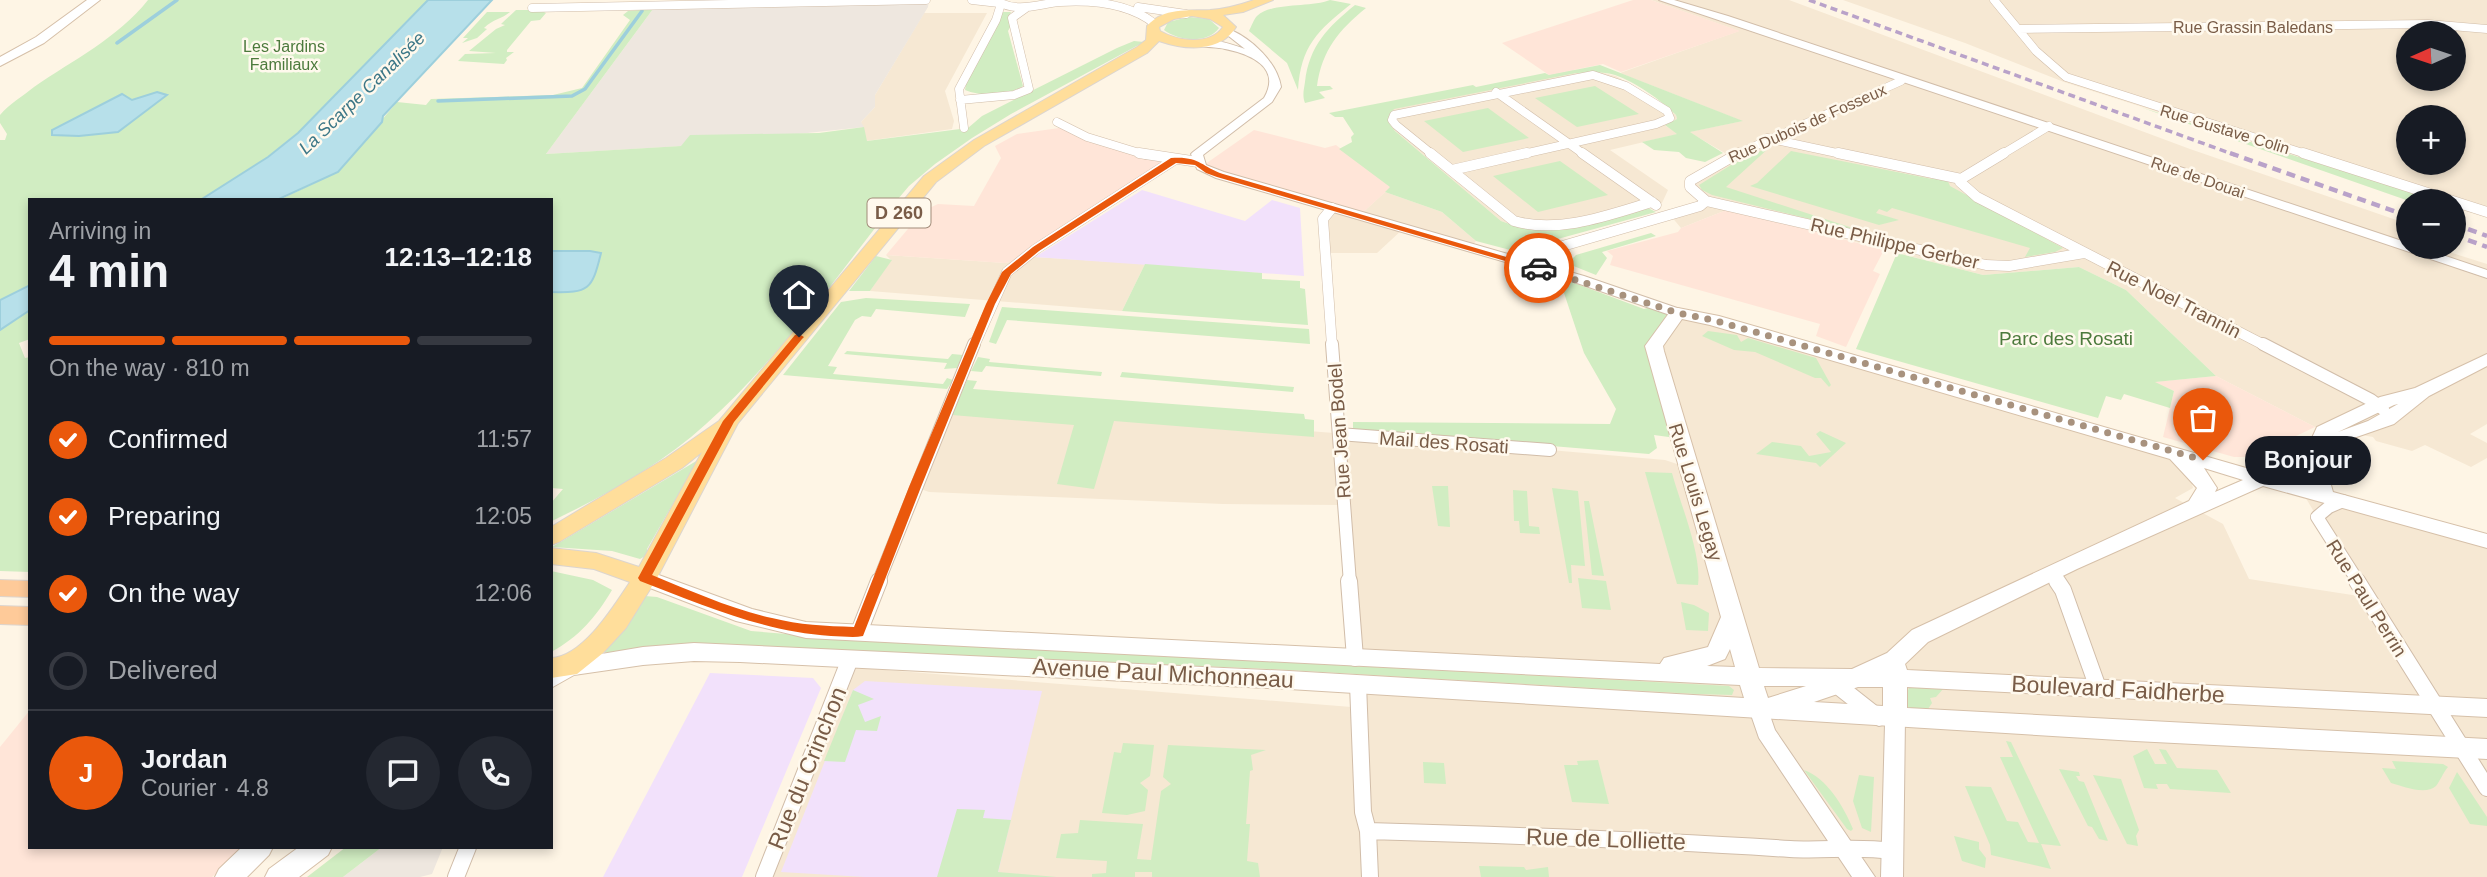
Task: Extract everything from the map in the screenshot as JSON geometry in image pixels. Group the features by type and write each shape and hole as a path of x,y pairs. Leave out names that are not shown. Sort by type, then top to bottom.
{"highway":[{"path":"0,588 28,589"},
{"path":"0,615 28,616"}],"main road":[{"path":"0,62 40,40 94,0"},
{"path":"1263,2 1236,18 1229,29 1216,40 1190,43 1164,39 1154,29 1167,17 1263,2"},
{"path":"1196,14 1220,18 1229,29"},
{"name":"D 260","path":"557,671 594,646 617,622 645,578 729,421 930,179 979,142 1120,64 1150,44 1154,29"},
{"name":"D 260","path":"1120,64 1190,43"},
{"path":"1678,313 1713,320 2487,541"},
{"name":"Rue Louis Legay","path":"1678,313 1654,346 1655,351 1759,709"},
{"path":"1889,721 1895,668 1914,639 2051,574 2202,497 2255,482 2257,476 2319,443 2344,438 2382,413 2405,411 2423,393 2487,359"},
{"name":"D 260","path":"553,536 674,463 729,421"},
{"path":"2176,453 2197,473 2202,497"},
{"path":"2202,497 2216,481 2216,477 2203,460"},
{"path":"2287,460 2301,476 2343,501"},
{"path":"553,556 596,561 645,578"},
{"name":"Avenue Paul Michonneau","path":"645,578 727,610 806,630 1749,677"},
{"path":"1624,671 1638,665 1675,664 1711,657 1721,649 1733,614"},
{"name":"Avenue Paul Michonneau","path":"557,671 643,656 694,652 1358,684 1759,709"},
{"name":"Boulevard Faidherbe","path":"1749,677 1839,681 1895,668 2098,688 2487,708"},
{"path":"1759,709 1839,681"},
{"name":"Boulevard Faidherbe","path":"1759,709 1889,721 2487,749"},
{"path":"229,877 258,849"},
{"path":"279,877 316,849"}],"street":[{"path":"533,8 926,0"},
{"path":"972,0 1030,7"},
{"path":"1097,0 1196,14"},
{"path":"1664,0 1726,18"},
{"path":"1678,0 1726,18"},
{"name":"Rue Gustave Colin","path":"1994,0 2044,60 2066,77 2487,212"},
{"path":"960,100 1019,94 1030,87 1012,18 1017,11 1047,2 1073,1 1113,6 1141,13 1154,29"},
{"path":"964,128 960,86 988,31 1001,12 998,3"},
{"name":"Rue de Douai","path":"1726,18 1903,80 2049,126 2487,274"},
{"name":"Rue Grassin Baledans","path":"2019,29 2428,24 2487,29"},
{"path":"1198,162 1197,154 1201,150 1269,99 1276,79 1269,64 1259,53 1229,29"},
{"path":"1190,43 1233,48 1269,64"},
{"path":"1452,170 1669,120 1670,116 1614,79 1602,75 1581,76 1496,92 1401,111 1392,117 1396,125 1514,221 1529,226 1553,226 1652,202"},
{"name":"Rue Dubois de Fosseux","path":"1706,201 1690,187 1692,179 1767,138 1903,80"},
{"path":"1496,92 1670,215"},
{"path":"1057,122 1097,141 1174,160 1198,162 1209,172 1520,262 1678,313"},
{"path":"1767,138 1961,178 2049,126"},
{"path":"859,632 990,304 1007,272 1036,249 1174,160"},
{"name":"Rue Noel Trannin","path":"1961,178 1960,185 1970,193 2382,413"},
{"path":"1520,262 1535,254 1700,206 1706,201"},
{"name":"Rue Philippe Gerber","path":"1706,201 1991,266 2033,263 2084,253"},
{"name":"Rue Jean Bodel","path":"1332,208 1323,219 1354,658"},
{"name":"Mail des Rosati","path":"1339,434 1550,450"},
{"name":"Rue Paul Perrin","path":"2343,501 2329,507 2317,517 2434,705"},
{"path":"2051,574 2063,590 2098,688"},
{"name":"Rue du Crinchon","path":"764,877 850,659"},
{"path":"1839,681 1889,721 1892,877"},
{"path":"1358,684 1363,812 1370,877"},
{"path":"2434,705 2487,788"},
{"path":"1759,709 1766,732 1864,877"},
{"name":"Rue de Lolliette","path":"1367,831 1688,841 1794,849 1844,847 1891,851"},
{"path":"456,877 467,849"}],"shaded area":[{"path":"929,0 928,7 875,95 875,107 861,122 864,127 682,146 546,154 656,5"},
{"path":"1633,0 1651,0 1740,31 1621,72 1603,64 1549,75 1502,43"},
{"path":"1651,0 1789,0 2190,149 2396,220 2396,259 2466,257 2487,264 2487,424 2470,434 2487,443 2487,458 2471,467 2425,445 2412,451 2376,441 2373,437 2315,427 2216,376 2126,290 2079,267 1983,275 1729,209 1681,228 1670,215 1705,203 1690,187 1730,156 1689,132 1742,121 1620,73 1739,31"},
{"path":"1843,0 2487,0 2487,217 2466,210 2466,189 2399,189 2064,82 1965,43"},
{"path":"924,13 987,13 945,91 954,121 952,129 866,141 861,122 875,107 875,95"},
{"path":"1573,70 1576,73 1600,72 1616,76 1676,115 1677,119 1666,126 1678,134 1610,150 1668,190 1662,203 1568,229 1540,231 1520,228 1501,221 1395,131 1389,123 1388,115 1380,109"},
{"path":"1066,127 1174,160 1021,260 1005,263 886,255 923,211 938,204 974,206 1001,158 995,146 1017,134"},
{"path":"1254,130 1325,148 1336,145 1391,187 1359,216 1201,167"},
{"path":"1142,190 1245,221 1272,200 1300,208 1304,276 1035,257"},
{"path":"1385,192 1442,212 1476,241 1470,248 1403,229 1377,253 1326,253 1325,214 1332,208 1359,216"},
{"path":"1729,209 1884,250 1873,271 1880,274 1846,347 1816,336 1820,324 1610,265 1613,256 1607,251 1678,232 1681,228"},
{"path":"886,255 1005,263 1035,257 1145,264 1122,311 870,291 891,260"},
{"path":"1678,313 2176,453 2190,476 2193,488 2175,498 2223,524 2249,579 2365,597 2301,490 2487,541 2487,877 764,877 847,667 1364,708 1344,505 1223,504 929,492 915,487 951,403 1550,450 1665,460 1677,464 1680,461 1654,346"},
{"path":"2216,376 2315,427 2252,457 2234,457 2163,437 2174,391 2153,382"},
{"path":"710,673 813,678 821,688 742,877 603,877"},
{"path":"865,681 1042,691 997,877 865,877 781,872 853,690"},
{"path":"28,712 28,849 243,849 212,877 0,877 0,747"},
{"path":"379,849 442,849 432,874 420,877 343,877"}],"green space":[{"name":"Les Jardins Familiaux","path":"148,0 428,0 298,133 268,157 204,198 28,198 28,286 0,300 0,140 5,140 7,134 0,123 0,115 34,87 109,37"},
{"path":"1330,0 1351,4 1320,31 1313,41 1303,62 1298,90 1287,63 1249,31 1256,17 1263,12"},
{"path":"1355,5 1366,8 1333,42 1319,73 1317,86 1330,86 1333,89 1319,92 1325,98 1305,103 1303,92 1307,69 1315,48 1336,21"},
{"path":"653,9 546,154 681,146 690,135 819,133 864,127 867,141 968,128 982,116 1117,48 1134,41 1144,42 1011,114 935,164 909,186 829,288 819,287 813,296 822,298 722,409 689,439 652,465 553,520 553,501 563,489 553,488 553,198 283,198 338,172 397,102 426,105 431,99 553,95 582,88 630,20 623,15 628,11"},
{"path":"516,10 540,10 546,13 540,20 531,21 507,50 514,52 506,58 504,64 458,61 465,54 496,53 469,51 505,25 501,24"},
{"path":"487,12 510,12 487,25 484,28 487,29 477,38 462,43 468,38 463,38"},
{"path":"1003,12 1011,12 1008,17 1012,24 1008,31 1023,86 1010,92 994,94 965,90 995,21"},
{"path":"1189,17 1209,19 1219,28 1208,37 1200,39 1177,37 1164,30 1168,22"},
{"path":"1600,65 1743,121 1690,132 1723,153 1705,162 1686,158 1679,152 1654,150 1642,142 1677,134 1665,125 1677,119 1676,115 1631,82 1615,75 1596,72 1576,73 1394,109 1389,115 1389,123 1395,131 1501,221 1538,229 1556,229 1593,223 1648,208 1656,212 1514,251 1476,241 1442,212 1385,192 1390,187 1339,149 1352,142 1351,137 1354,134 1343,117 1335,117 1329,113 1473,85 1476,87"},
{"path":"1595,86 1639,114 1577,127 1535,98"},
{"path":"2140,107 2400,189 2396,189 2396,196"},
{"path":"1488,108 1529,138 1463,152 1424,121"},
{"path":"1771,146 1726,187 1871,234 1712,195 1702,190 1699,185 1731,165"},
{"path":"1791,151 1932,179 1934,175 1947,179 1950,186 2063,248 2025,257 2030,248 1892,208 1887,212 1879,209 1876,213 1899,220 1879,225 1750,186 1757,183"},
{"path":"1560,161 1608,195 1538,212 1493,176"},
{"path":"1651,233 1656,236 1602,252 1607,258 1596,275 1571,265 1570,261 1576,255"},
{"name":"Parc des Rosati","path":"1897,253 1983,275 2079,267 2126,290 2216,376 2155,382 2174,391 2170,408 2124,394 2121,400 2106,396 2098,418 1856,349"},
{"path":"876,256 892,260 870,291 849,291"},
{"path":"1145,264 1262,273 1262,279 1300,281 1300,288 1305,289 1308,325 1122,311"},
{"path":"1569,281 1644,309 1654,306 1671,313 1651,344 1676,438 1654,435 1657,448 1649,454 1353,430 1353,422 1610,424 1616,409 1584,353 1561,284"},
{"path":"866,298 970,304 965,317 876,309 871,317 862,316 855,320 828,366 837,367 833,374 943,384 947,378 953,380 947,389 783,375 841,302"},
{"path":"1002,307 1309,329 1310,344 1007,320 996,344 989,342"},
{"path":"28,311 28,340 19,343 25,358 28,357 28,572 0,571 0,330"},
{"path":"1708,331 1737,335 1741,342 1748,338 1816,358 1831,385 1829,387 1821,378 1815,378 1755,352 1734,350 1702,336"},
{"path":"847,351 948,359 952,354 963,355 957,368 944,369 947,363 844,354"},
{"path":"978,357 990,359 989,362 1102,372 1101,376 986,366 982,372 971,371"},
{"path":"1122,372 1294,387 1293,392 1120,377"},
{"path":"967,380 977,381 973,389 1304,414 1305,419 1314,420 1314,437 1114,421 1094,489 1057,484 1074,425 952,415"},
{"path":"1820,431 1846,443 1820,467 1816,463 1756,454 1772,442 1801,446 1809,456 1831,452 1816,434"},
{"path":"698,460 647,549 647,555 640,559 612,551 553,546"},
{"path":"1645,472 1672,473 1694,544 1698,585 1677,584"},
{"path":"1432,486 1448,486 1450,527 1438,526"},
{"path":"1552,488 1578,491 1585,566 1571,565 1572,583 1569,583"},
{"path":"1513,490 1527,491 1529,526 1539,527 1540,534 1520,533 1519,521 1514,521"},
{"path":"1584,501 1589,501 1604,576 1592,575"},
{"path":"553,571 593,580 612,590 586,626 553,651"},
{"path":"1578,578 1606,581 1611,610 1582,608"},
{"path":"645,596 657,597 751,631 847,639 1729,686 1734,690 1732,695 1696,694 1268,669 690,644 601,653"},
{"path":"1681,602 1709,613 1708,631 1686,630"},
{"path":"1909,688 1944,688 1936,697 1930,698 1932,703 1926,712 1907,709 1904,699"},
{"path":"853,690 874,699 858,705 865,722 881,716 877,731 856,730 845,762 824,761"},
{"path":"2006,741 2011,742 2061,846 2041,844 2051,869 1991,855 1990,845 1965,786 1991,787 2007,821 2018,822 2028,842 2039,843 2000,757 2013,757"},
{"path":"1123,743 1154,745 1150,776 1140,783 1148,790 1145,811 1127,815 1102,813 1114,752 1121,753"},
{"path":"1168,745 1266,750 1251,755 1253,770 1250,771 1246,824 1250,824 1247,861 1258,863 1260,877 1152,877 1152,872 1135,872 1135,877 1092,877 1092,874 1106,873 1107,861 1056,858 1061,834 1078,833 1080,820 1143,824 1137,859 1151,860 1161,791 1171,784 1163,777"},
{"path":"2147,749 2155,764 2167,764 2159,749 2166,750 2177,768 2217,770 2231,793 2170,789 2167,784 2156,784 2158,789 2144,788 2133,756"},
{"path":"1598,760 1609,804 1572,802 1564,765"},
{"path":"2392,761 2443,764 2448,767 2436,786 2420,790 2391,783 2382,768 2396,769"},
{"path":"1423,762 1444,763 1446,784 1424,783"},
{"path":"2059,769 2079,772 2080,776 2076,776 2079,781 2084,782 2108,841 2099,839 2092,827 2088,826"},
{"path":"1804,770 1820,780 1834,794 1849,820 1853,829 1851,831 1847,829"},
{"path":"2457,772 2487,817 2487,826 2470,824 2449,788"},
{"path":"1859,775 1874,777 1871,832 1862,828 1853,801"},
{"path":"2093,775 2121,779 2139,830 2136,836 2138,846 2127,844"},
{"path":"957,809 985,810 983,818 1011,820 998,872 1057,877 937,877"},
{"path":"1954,836 1979,842 1979,849 1986,858 1985,868 1962,861"},
{"path":"343,849 379,849 343,877 307,877"},
{"path":"1479,866 1524,867 1526,870 1548,867 1549,877 1481,877"}],"water":[{"name":"La Scarpe Canalisée","path":"428,0 492,0 383,116 382,122 338,172 281,198 204,198 268,157 298,133"},
{"path":"157,92 167,95 118,132 79,136 52,135 52,130 122,94 132,100"},
{"path":"553,251 601,253 591,282 587,287 574,292 553,292"},
{"path":"28,286 28,311 0,330 0,300"}],"waterway":[{"path":"117,43 177,0"},
{"path":"438,101 572,96 585,89 642,11"}],"railway":[{"path":"1809,0 2235,155"},
{"path":"2230,153 2396,212"},
{"path":"2466,228 2487,236"},
{"path":"2466,239 2487,247"}],"way so far":[{"path":"1539,268 1678,313 1713,320 1852,362 2203,460"}],"place":[{"name":"Bonjour","path":"2203,460"}],"route":[{"path":"799,337 729,421 687,495 645,578 727,610 771,623 806,630 859,632 990,304 1007,272 1036,249 1174,160 1198,162 1209,172 1539,268"}]}
